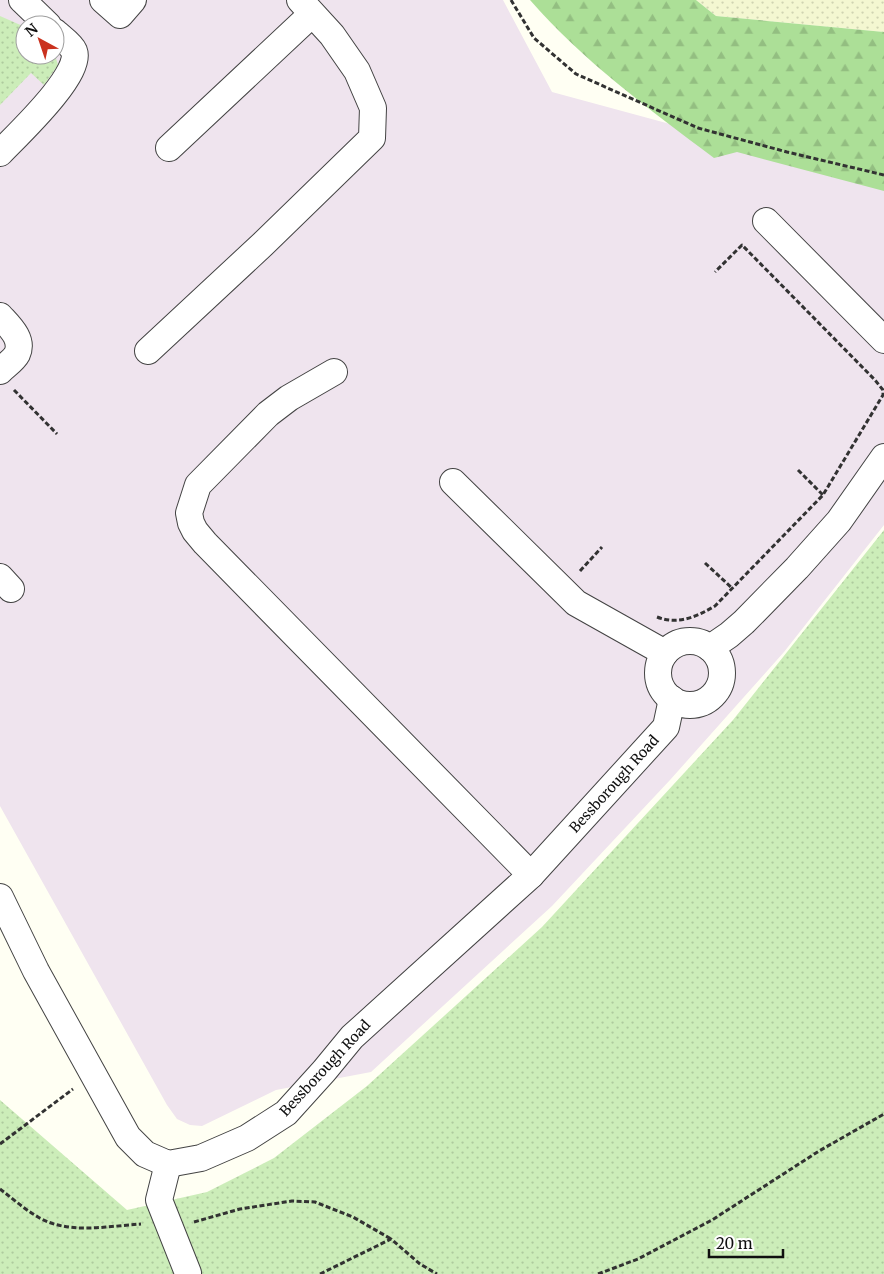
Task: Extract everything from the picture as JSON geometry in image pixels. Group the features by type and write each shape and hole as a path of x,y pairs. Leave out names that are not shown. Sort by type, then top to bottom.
{"street":[{"path":"22,0 38,15"},
{"path":"103,0 120,16 133,0"},
{"path":"148,351 263,244 372,138 373,108 357,71 332,35 306,7 169,148"},
{"path":"0,153 58,92 71,70 75,58 74,50 65,41"},
{"path":"766,221 884,340"},
{"path":"0,316 14,332 18,345 17,354 6,379"},
{"path":"334,372 289,398 268,414 208,474 198,485 192,500 189,513 191,523 195,531 212,550 532,875"},
{"path":"710,648 744,622 797,568 839,521 884,457"},
{"path":"453,482 576,603 664,653"},
{"path":"686,641 702,643 710,648 717,656 721,666 722,677 712,696 703,702 692,705 682,704 664,692 659,683 658,673 664,653 672,646 686,641"},
{"name":"Bessborough Road","path":"168,1164 201,1158 247,1138 286,1113 352,1037 532,875 666,727 672,699"},
{"path":"0,897 36,972 128,1137 144,1154 168,1164 159,1200 188,1272"}],"path":[{"path":"511,0 534,38 576,74 698,128 884,176"},
{"path":"650,615 667,621 678,621 697,616 715,606 823,495 883,394 883,390 875,380 742,245 714,272"},
{"path":"6,379 57,434"},
{"path":"798,470 823,495"},
{"path":"579,571 602,547"},
{"path":"706,563 732,588"},
{"path":"0,1144 92,1074"},
{"path":"598,1274 638,1259 712,1220 819,1151 884,1114"},
{"path":"320,1274 391,1239 420,1264 437,1274"}],"shaded area":[{"path":"0,0 503,0 552,92 884,182 884,525 784,652 670,780 552,906 371,1072 276,1090 202,1126 190,1125 177,1119 167,1105 0,806"}],"green space":[{"path":"530,0 696,0 716,16 884,32 884,191 737,152 714,158 641,103 594,64"},
{"path":"696,0 884,0 884,32 716,16"},
{"path":"0,16 15,23 15,65 58,65 44,85 31,73 0,105"},
{"path":"884,530 884,1274 0,1274 0,1100 127,1210 207,1192 274,1158 367,1086 542,927 733,720"}]}
